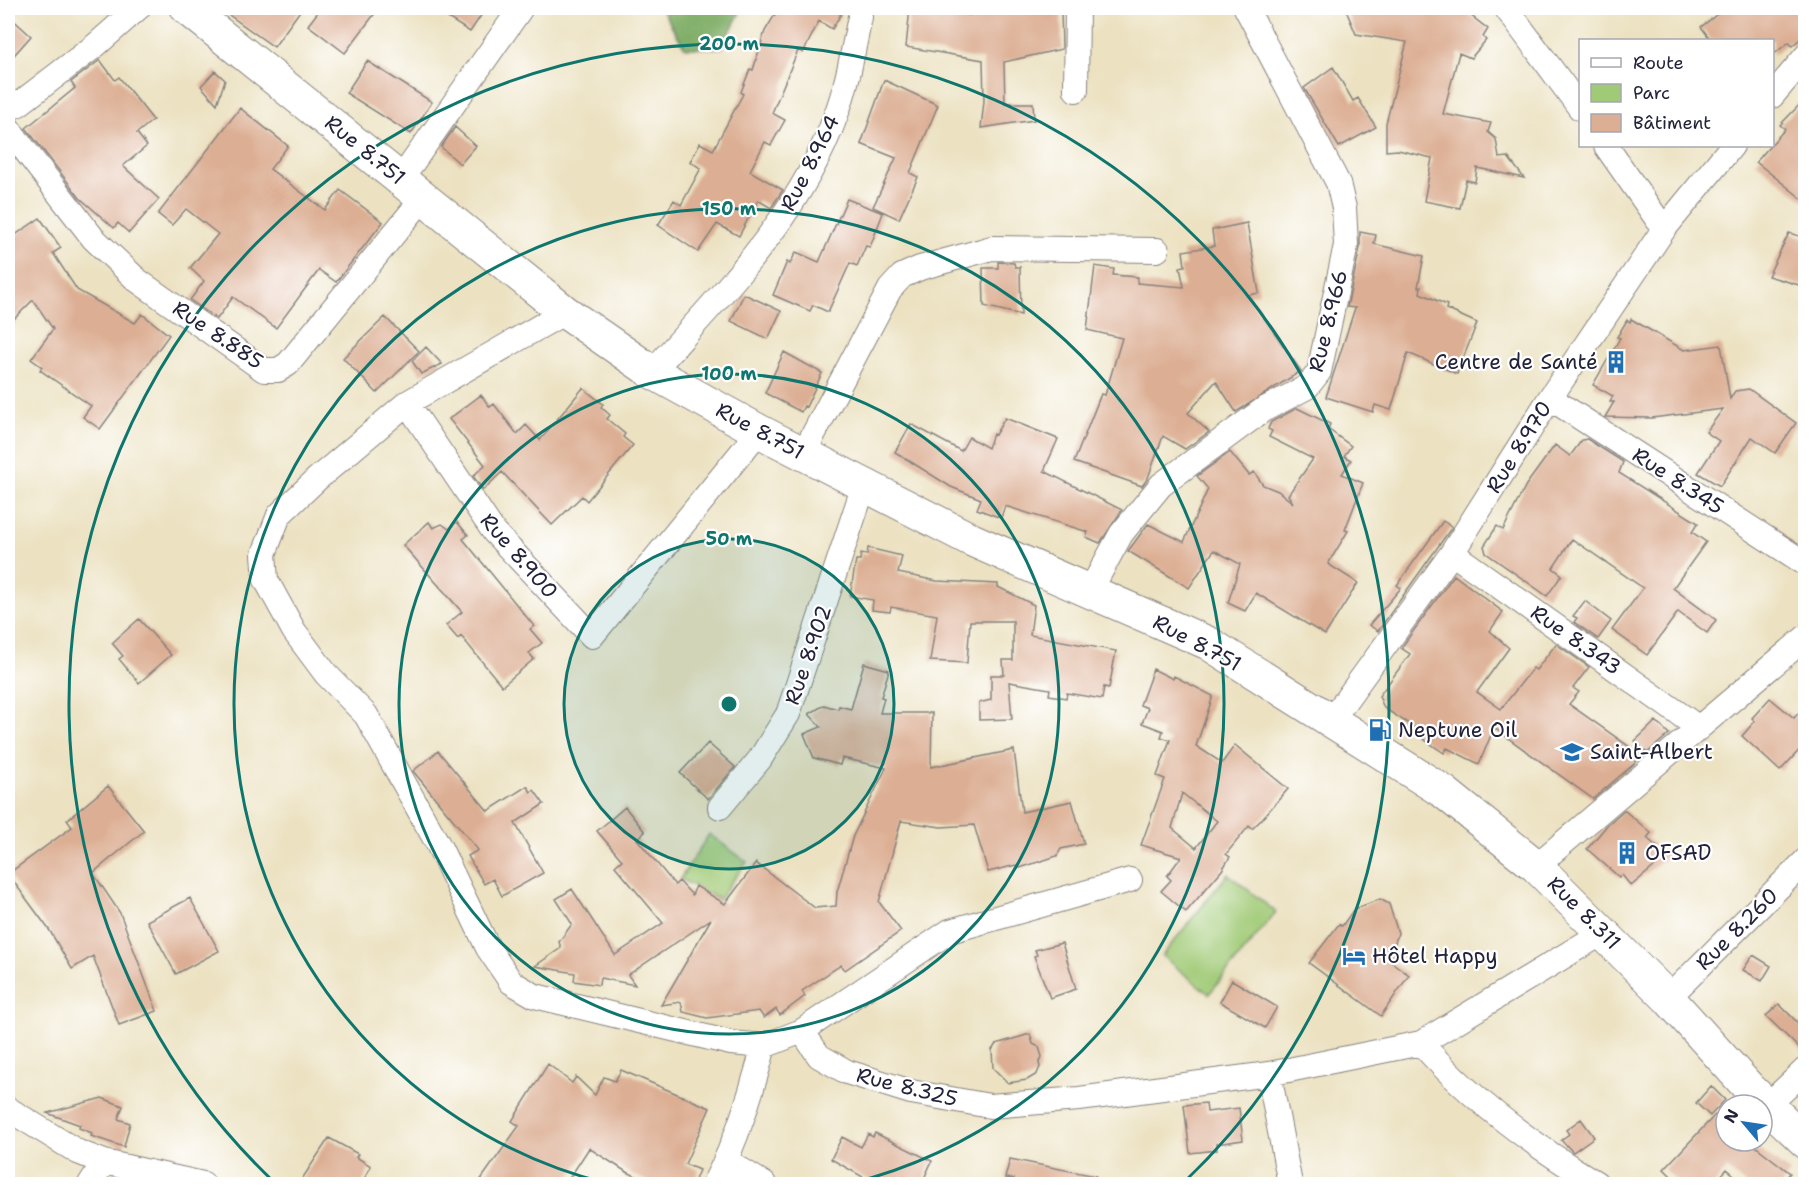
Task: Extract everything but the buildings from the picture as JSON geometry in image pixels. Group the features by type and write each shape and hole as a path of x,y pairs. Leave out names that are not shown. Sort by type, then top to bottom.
{"main road":[{"name":"Rue 8.751","path":"199,11 565,312 652,372 759,431 972,540 1208,643 1330,722"},
{"name":"Rue 8.311","path":"1330,722 1444,792 1536,866 1604,932 1757,1093"},
{"name":"Rue 8.311","path":"1774,1111 1806,1142"}],"street":[{"path":"8,109 19,104 88,51 138,8"},
{"name":"Rue 8.885","path":"8,129 93,238 137,280 264,370 278,369 288,364 413,188 520,8"},
{"path":"1076,90 1077,8"},
{"name":"Rue 8.966","path":"1090,591 1121,534 1161,485 1263,410 1307,387 1316,380 1319,372 1346,245 1344,208 1338,183 1246,8"},
{"path":"1506,8 1579,105"},
{"name":"Rue 8.964","path":"652,372 760,251 793,201 835,117 847,82 860,17"},
{"path":"1774,95 1806,56"},
{"path":"1607,147 1664,229"},
{"name":"Rue 8.970","path":"1330,722 1452,553 1550,398 1664,229 1731,147"},
{"path":"803,454 890,289 902,276 920,268 992,248 1156,250"},
{"path":"565,312 407,403 317,479 279,515 264,554 266,580 294,631 326,674 366,715 439,846 488,948 511,982 535,996 731,1043 764,1046 802,1031 950,931 1130,880"},
{"name":"Rue 8.345","path":"1550,398 1806,564"},
{"name":"Rue 8.900","path":"407,403 494,532 592,636 759,431"},
{"name":"Rue 8.902","path":"720,807 760,759 789,714 864,485"},
{"name":"Rue 8.343","path":"1452,553 1699,728"},
{"path":"1536,866 1806,637"},
{"name":"Rue 8.260","path":"1668,998 1806,860"},
{"name":"Rue 8.325","path":"802,1031 819,1056 847,1072 911,1092 990,1106 1079,1099 1269,1074 1421,1043 1604,932"},
{"path":"1421,1043 1443,1068 1489,1111 1554,1158 1596,1183"},
{"path":"714,1185 727,1161 764,1046"},
{"path":"1774,1099 1806,1069"},
{"path":"1269,1074 1290,1185"},
{"path":"8,1109 78,1152 104,1162 203,1185"},
{"path":"727,1161 764,1185"},
{"path":"90,1185 104,1162"}],"green space":[{"path":"661,8 742,8 722,48 685,48"},
{"path":"709,834 747,862 719,899 680,879"},
{"path":"1228,874 1276,912 1209,994 1162,956"}],"place":[{"name":"Centre de Santé","path":"1616,362"},
{"name":"Neptune Oil","path":"1380,730"},
{"name":"Saint-Albert","path":"1572,752"},
{"name":"OFSAD","path":"1627,853"},
{"name":"Hôtel Happy","path":"1354,956"}]}
